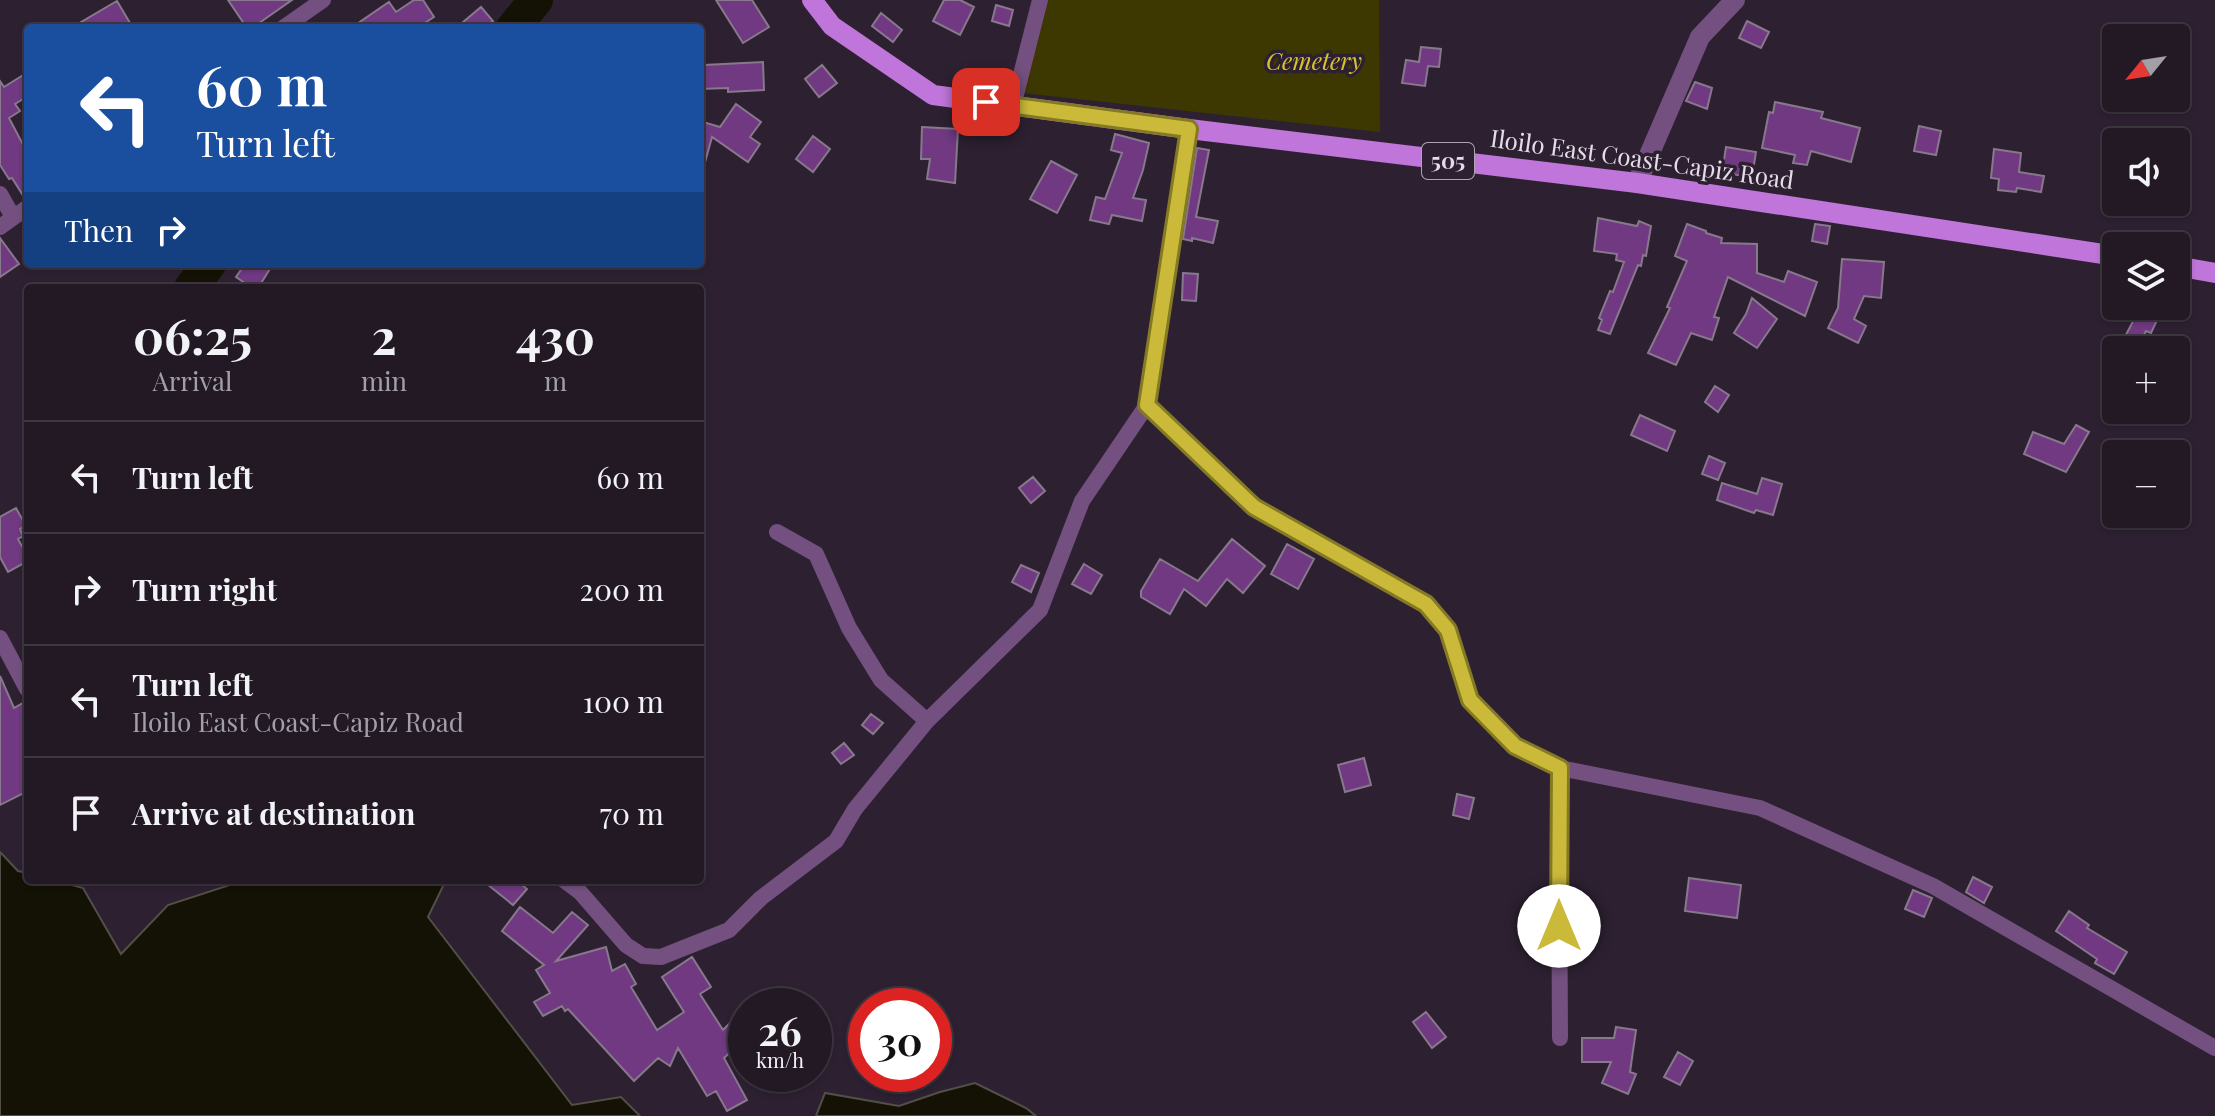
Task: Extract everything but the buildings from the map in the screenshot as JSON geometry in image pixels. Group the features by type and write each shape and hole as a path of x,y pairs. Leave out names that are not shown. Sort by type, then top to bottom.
{"main road":[{"name":"Iloilo East Coast-Capiz Road","path":"812,0 832,26 933,95 1637,183 2102,254"},
{"path":"2190,269 2215,273"}],"street":[{"path":"289,24 323,0"},
{"path":"1013,106 1040,0"},
{"path":"1637,183 1700,37 1735,0"},
{"path":"569,884 626,945 643,956 661,957 729,930 761,898 836,841 855,809 927,721 1040,610 1082,501 1147,405 1189,129"},
{"path":"0,194 7,222 24,210"},
{"path":"1147,405 1254,507 1426,604 1448,630 1470,700 1515,746 1560,768 1760,808 1933,886 2215,1048"},
{"path":"777,532 816,554 849,628 881,680 927,721"},
{"path":"0,638 24,683"},
{"path":"1560,768 1560,1038"}],"green space":[{"name":"Cemetery","path":"1047,0 1379,0 1380,132 1022,93"}],"shaded area":[{"path":"0,852 18,871 24,872 24,884 68,884 83,888 121,954 168,905 233,884 444,884 428,917 572,1105 621,1097 640,1116 0,1116"},
{"path":"975,1083 1036,1116 816,1116 825,1093 899,1106 940,1092 952,1092 952,1089"}],"waterway":[{"path":"516,24 536,0"},
{"path":"194,284 206,268"}],"route":[{"path":"986,102 1189,129 1147,405 1254,507 1426,604 1448,630 1470,700 1515,746 1560,768 1559,926"}]}
